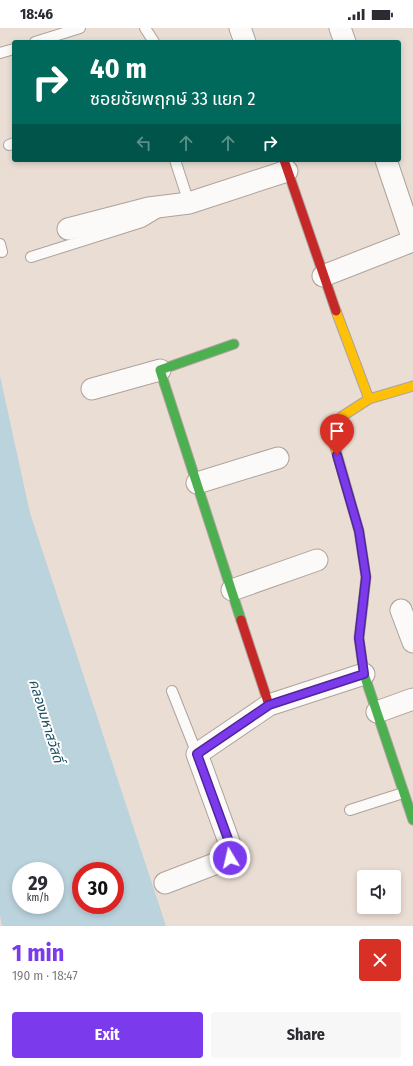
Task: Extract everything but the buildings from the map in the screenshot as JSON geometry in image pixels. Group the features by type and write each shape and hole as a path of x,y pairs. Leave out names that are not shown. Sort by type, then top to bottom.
{"street":[{"path":"240,28 244,40"},
{"path":"340,28 344,40"},
{"path":"323,276 410,242 412,237 408,223 387,162"},
{"path":"68,229 149,208 189,203 286,166 323,276 369,400"},
{"path":"92,389 160,370 234,344"},
{"path":"160,370 269,705"},
{"path":"413,386 369,400 341,417 335,423 333,440 359,531 366,577 359,638 364,674 413,820"},
{"path":"197,483 278,458"},
{"path":"232,590 317,560"},
{"path":"401,610 413,642"},
{"path":"165,883 230,858 232,850 197,754 269,705 364,674"},
{"path":"377,712 413,699"}],"lane":[{"path":"42,40 80,28"},
{"path":"145,28 153,40"},
{"path":"0,53 12,50"},
{"path":"176,162 189,203"},
{"path":"31,257 142,222 152,217 165,206"},
{"path":"172,691 197,754"},
{"path":"350,810 403,793"}],"water":[{"name":"คลองมหาสวัสดิ์","path":"0,376 30,513 166,926 2,926 0,915"}],"traffic: fast":[{"path":"234,344 160,370 241,620"},
{"path":"363,604 359,638 364,674 413,820"}],"traffic: slow":[{"path":"336,311 369,399"},
{"path":"363,604 366,577 359,531 333,440 335,423 341,417 369,399 413,386"}],"traffic: jam":[{"path":"285,162 336,311"},
{"path":"241,620 269,705"}],"route":[{"path":"230,858 232,850 197,754 269,705 364,674 359,638 366,577 359,531 337,455"}]}
